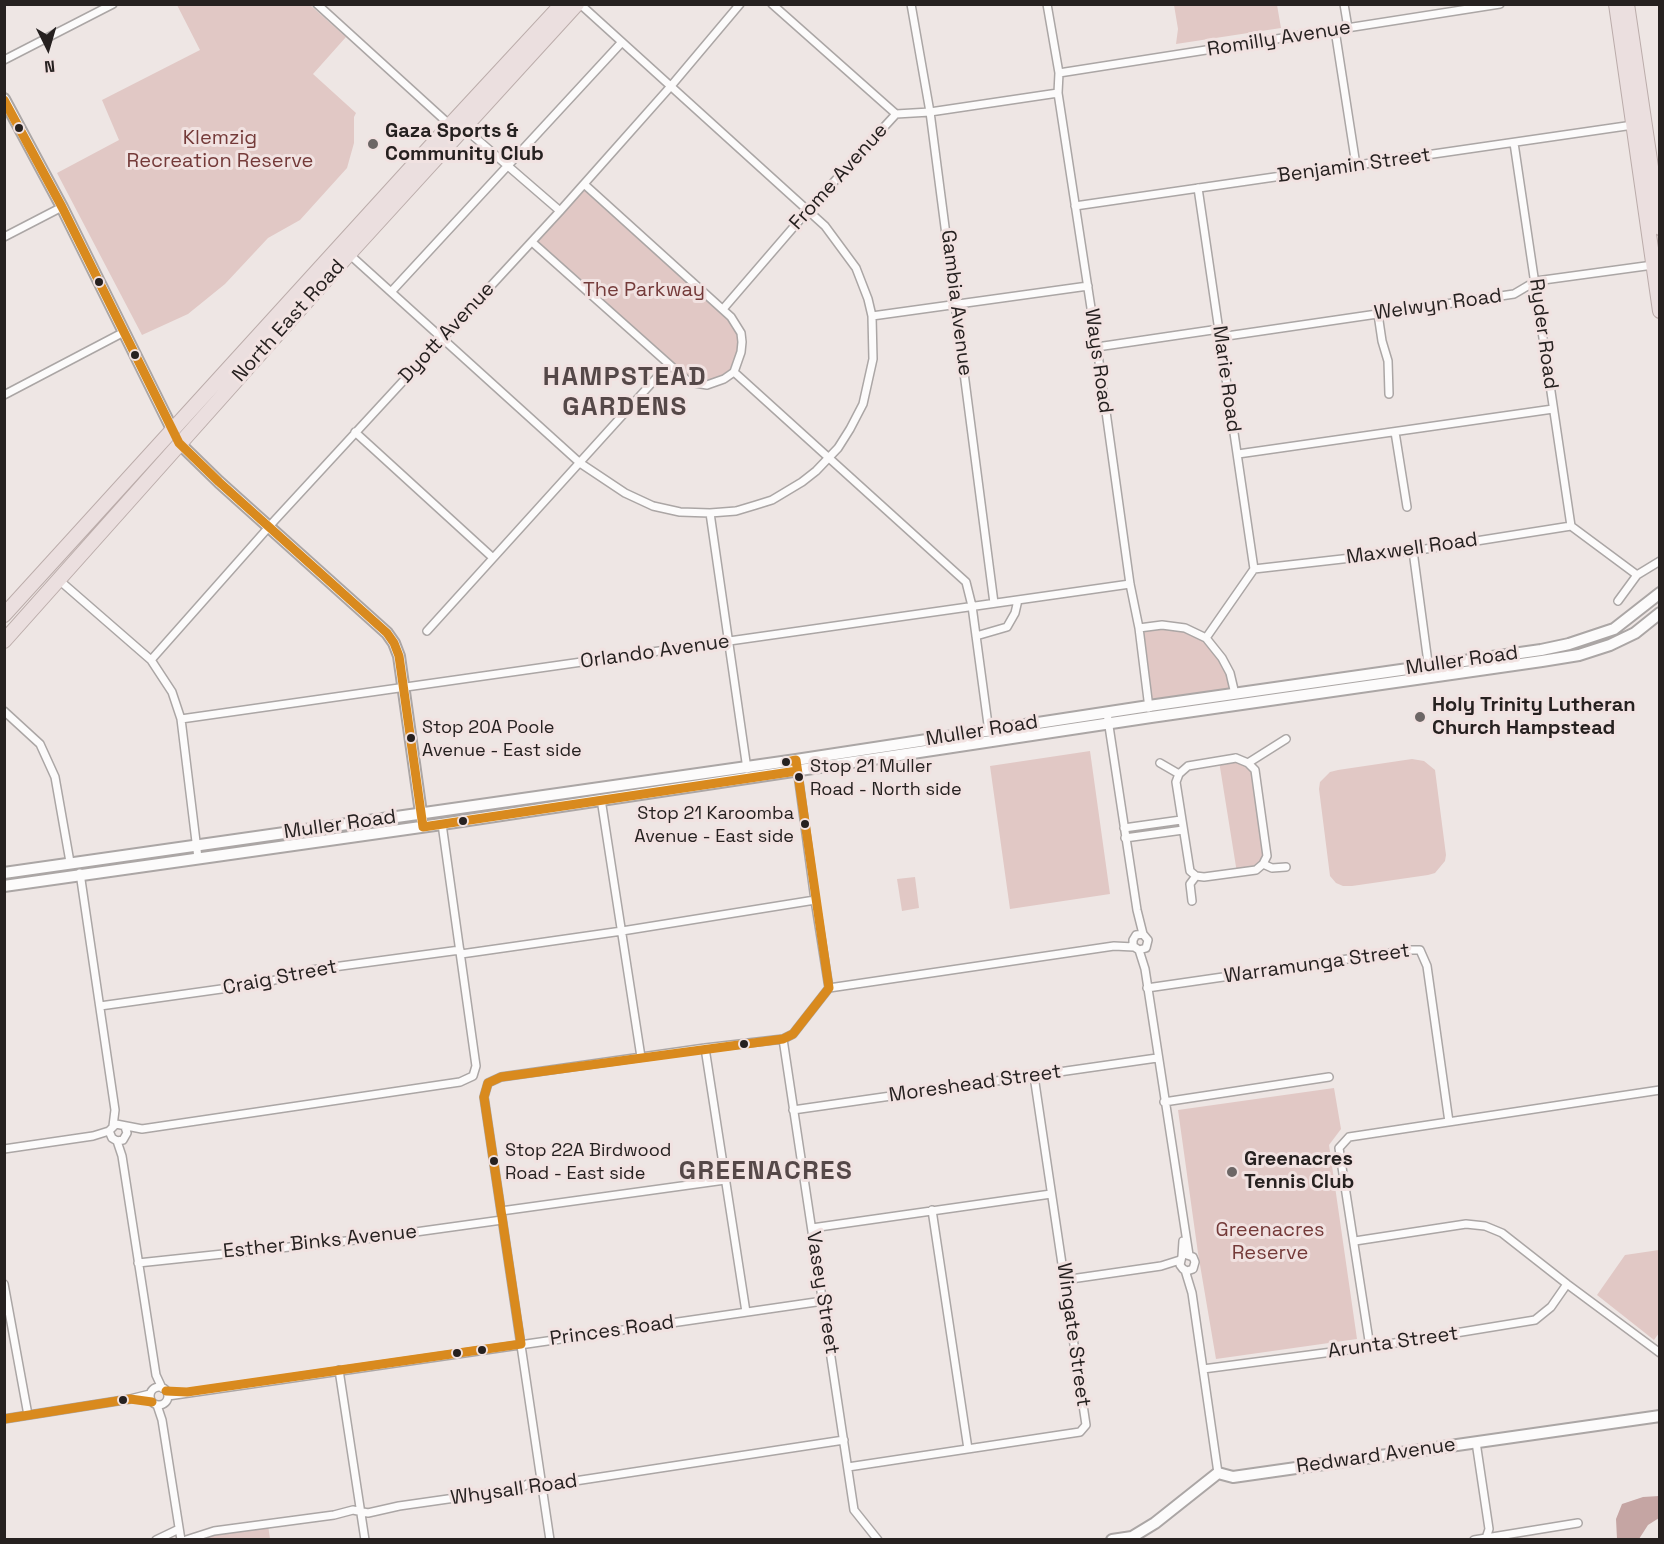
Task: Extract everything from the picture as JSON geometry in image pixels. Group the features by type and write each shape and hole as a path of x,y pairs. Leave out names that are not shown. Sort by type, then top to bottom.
{"highway":[{"name":"North East Road","path":"4,615 176,437 344,250 450,125 562,4"},
{"name":"North East Road","path":"344,250 464,128 578,4"},
{"path":"1616,4 1659,228"},
{"path":"1627,4 1656,264 1659,311"},
{"path":"450,125 464,128"},
{"name":"North East Road","path":"4,641 59,580 176,437"},
{"path":"46,569 59,580"}],"main road":[{"path":"4,99 8,115 62,207 176,437 269,527 387,633 394,643 399,657 423,826"},
{"name":"Muller Road","path":"4,873 600,788 797,766 1108,718 1235,694 1569,645 1614,629 1659,593"},
{"name":"Muller Road","path":"1150,711 1430,677 1579,655 1610,645 1635,633 1659,614"},
{"name":"Muller Road","path":"4,886 602,800 747,773"},
{"name":"Redward Avenue","path":"1218,1473 1233,1477 1659,1416"},
{"path":"1112,1539 1132,1538 1155,1523 1218,1473"}],"street":[{"path":"4,60 113,4"},
{"path":"317,4 450,125"},
{"path":"344,250 580,463 625,494 653,506 680,512 736,511 772,500 816,471 850,429 867,390 874,352 872,316 862,282 848,256 825,226 578,4"},
{"name":"Dyott Avenue","path":"151,660 355,432 560,211 740,4"},
{"path":"772,4 896,114"},
{"name":"Gambia Avenue","path":"911,4 930,112 994,603"},
{"name":"Ways Road","path":"1047,4 1059,72 1058,93 1150,711"},
{"path":"1344,4 1348,28"},
{"name":"Romilly Avenue","path":"1059,72 1500,4"},
{"path":"1335,30 1356,165"},
{"path":"391,292 622,42"},
{"name":"Frome Avenue","path":"723,309 807,211 896,114 930,112 1058,93"},
{"name":"Benjamin Street","path":"1075,206 1639,124"},
{"path":"464,128 560,211"},
{"name":"Ryder Road","path":"1514,142 1571,526"},
{"path":"532,242 689,382 698,384 715,382 734,372 741,352 741,333 736,324 723,309 584,184"},
{"name":"Marie Road","path":"1198,188 1254,569"},
{"path":"4,237 62,207"},
{"name":"Welwyn Road","path":"1096,347 1378,314 1514,294 1536,280 1656,264"},
{"path":"872,316 1088,286"},
{"path":"1378,314 1388,362 1389,394"},
{"path":"4,395 124,332"},
{"path":"427,631 668,364"},
{"path":"734,372 966,582 972,606 990,736"},
{"path":"1238,454 1553,409"},
{"path":"355,432 492,557"},
{"path":"1395,432 1407,507"},
{"path":"710,513 747,773"},
{"path":"1571,526 1637,575"},
{"name":"Maxwell Road","path":"1254,569 1413,551 1571,526"},
{"path":"1413,551 1430,677"},
{"path":"1618,601 1637,575 1659,561"},
{"path":"1206,638 1254,569"},
{"path":"59,580 151,660 172,692 181,719 198,858"},
{"name":"Orlando Avenue","path":"181,719 1130,584"},
{"path":"976,636 1007,627 1015,613 1018,600"},
{"path":"1139,628 1162,626 1185,628 1206,638 1222,658 1230,673 1235,694"},
{"path":"4,711 40,744 55,777 74,862 80,874 117,1135 181,1539"},
{"path":"1108,718 1137,910 1138,935 1184,1232 1185,1263 1218,1473"},
{"path":"1248,763 1286,739"},
{"path":"1236,758 1248,763 1255,771 1267,856 1256,870 1196,876 1190,871 1181,820 1176,782 1179,774 1188,766 1236,758"},
{"path":"1160,763 1179,774"},
{"path":"797,766 829,988"},
{"path":"600,788 641,1057"},
{"path":"1124,828 1181,820"},
{"path":"4,1149 93,1136 117,1135 142,1129 460,1082 473,1076 476,1066 442,824"},
{"path":"1125,838 1183,830"},
{"path":"1263,864 1272,868 1286,867"},
{"path":"1192,901 1190,884 1196,876"},
{"name":"Craig Street","path":"100,1006 264,983 311,970 622,932 815,900"},
{"path":"550,1539 484,1097 488,1083 501,1077 783,1039 793,1034 829,988 1114,946 1140,948 1149,940 1138,935 1114,946"},
{"name":"Warramunga Street","path":"1147,988 1420,950 1427,966 1449,1122"},
{"name":"Vasey Street","path":"783,1039 854,1510 878,1539"},
{"path":"705,1048 746,1312"},
{"name":"Moreshead Street","path":"793,1110 1158,1058"},
{"name":"Wingate Street","path":"848,1467 1080,1432 1086,1425 1034,1076"},
{"path":"1164,1102 1329,1077"},
{"path":"1370,1347 1339,1148 1348,1137 1659,1090"},
{"path":"115,1110 124,1126"},
{"path":"124,1126 142,1129"},
{"path":"117,1135 124,1126"},
{"path":"117,1135 124,1126"},
{"path":"501,1211 725,1180"},
{"path":"812,1228 1052,1194"},
{"path":"932,1210 968,1449"},
{"name":"Esther Binks Avenue","path":"138,1263 365,1239 502,1220"},
{"path":"1355,1241 1466,1224 1485,1226 1502,1233 1567,1284 1658,1348"},
{"path":"1064,1280 1185,1263"},
{"name":"Arunta Street","path":"1203,1369 1370,1347 1535,1320 1551,1306 1567,1284"},
{"path":"5,1286 27,1415"},
{"name":"Princes Road","path":"4,1419 129,1399 822,1301"},
{"path":"339,1370 365,1539"},
{"name":"Whysall Road","path":"186,1539 214,1532 334,1515 353,1510 368,1513 399,1506 518,1489 534,1483 542,1486 844,1440"},
{"path":"1476,1442 1489,1529 1486,1538"},
{"path":"1474,1539 1578,1523"},
{"path":"156,1539 179,1529"}],"green space":[{"name":"Klemzig Recreation Reserve","path":"177,5 310,5 346,37 313,74 356,113 354,143 347,168 300,220 268,238 225,284 188,314 142,335 57,173 119,140 102,100 200,50"},
{"path":"1174,5 1277,5 1281,28 1176,44 1178,29"},
{"name":"The Parkway","path":"585,184 733,320 742,338 734,372 709,384 681,377 532,242"},
{"path":"1139,628 1185,628 1206,638 1222,658 1235,694 1149,706"},
{"path":"1090,751 1110,894 1010,909 990,766"},
{"path":"1236,758 1255,770 1267,856 1263,864 1237,873 1219,761"},
{"path":"1412,759 1424,761 1435,770 1445,861 1435,873 1428,875 1352,886 1336,883 1330,876 1320,782 1330,772 1338,770"},
{"path":"915,877 919,908 902,911 897,879"},
{"name":"Greenacres Reserve","path":"1334,1088 1341,1129 1329,1145 1357,1339 1216,1359 1198,1253 1178,1110"},
{"path":"1659,1250 1659,1333 1654,1340 1597,1295 1625,1255"},
{"path":"268,1525 270,1539 186,1540"}],"shaded area":[{"path":"1659,1496 1659,1518 1648,1525 1639,1539 1617,1539 1616,1519 1622,1504 1643,1497"}],"transit line":[{"path":"4,100 62,207 179,443 219,482 387,633 394,643 399,656 423,827 797,771"},
{"path":"488,1083 501,1077 783,1039 793,1034 829,988 796,760 786,762"},
{"path":"488,1083 484,1097 521,1344"},
{"path":"166,1391 187,1392 521,1344"},
{"path":"4,1419 130,1399 152,1402"}],"place":[{"name":"Gaza Sports & Community Club","path":"373,144"},
{"name":"Holy Trinity Lutheran Church Hampstead","path":"1420,717"},
{"name":"Stop 20A Poole Avenue - East side","path":"411,738"},
{"name":"Stop 21 Muller Road - North side","path":"799,777"},
{"name":"Stop 21 Karoomba Avenue - East side","path":"805,824"},
{"name":"Stop 22A Birdwood Road - East side","path":"494,1161"},
{"name":"Greenacres Tennis Club","path":"1232,1172"}],"district":[{"name":"HAMPSTEAD GARDENS","path":"625,393"},
{"name":"GREENACRES","path":"766,1172"}]}
